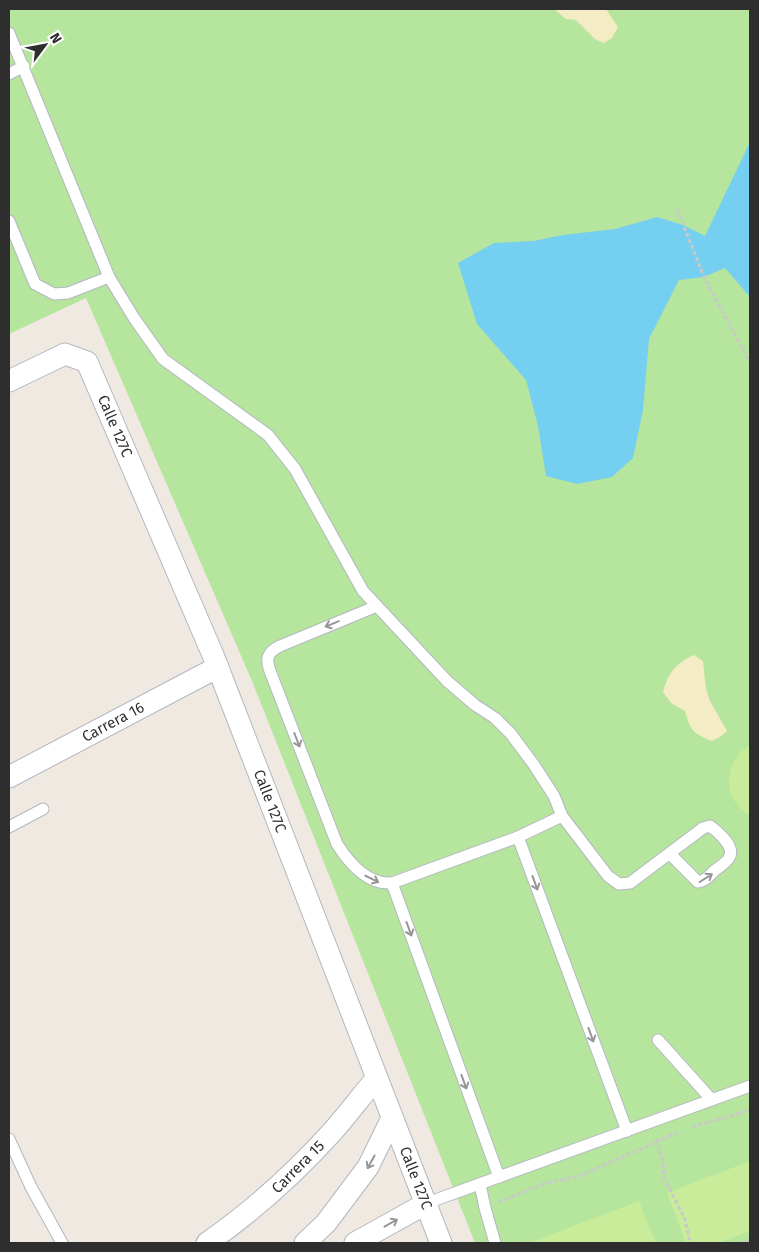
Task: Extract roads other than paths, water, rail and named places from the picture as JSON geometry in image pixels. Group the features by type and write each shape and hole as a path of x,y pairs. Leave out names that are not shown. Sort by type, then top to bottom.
{"street":[{"name":"Calle 127C","path":"9,381 65,354 87,362 218,667 441,1243"},
{"name":"Carrera 16","path":"9,777 218,667"},
{"name":"Carrera 15","path":"207,1243 238,1222 276,1190 333,1131 377,1078"},
{"path":"305,1243 326,1223 368,1167 392,1118"},
{"path":"355,1243 427,1203"}],"lane":[{"path":"9,33 109,277 134,318 163,359 268,435 294,468 363,591 447,681 475,705 495,718 511,734 554,796 562,816 608,876 619,884 630,883 703,828 710,826 716,830 730,847 731,852 729,858 706,880 698,882 670,854"},
{"path":"9,74 24,66"},
{"path":"9,221 35,284 54,294 61,294 109,277"},
{"path":"377,606 270,651 267,663 336,844 350,863 377,882 392,883 518,837 562,816"},
{"path":"9,827 43,809"},
{"path":"518,837 627,1131"},
{"path":"392,883 499,1177"},
{"path":"658,1040 712,1100"},
{"path":"427,1203 750,1086"},
{"path":"9,1139 31,1188 62,1243"},
{"path":"480,1184 495,1243"}],"water":[{"path":"750,142 750,297 725,268 704,277 679,280 649,339 643,410 633,458 612,477 577,484 546,476 538,426 526,380 477,324 458,263 494,243 534,241 563,235 615,229 657,217 683,225 705,236"}]}
